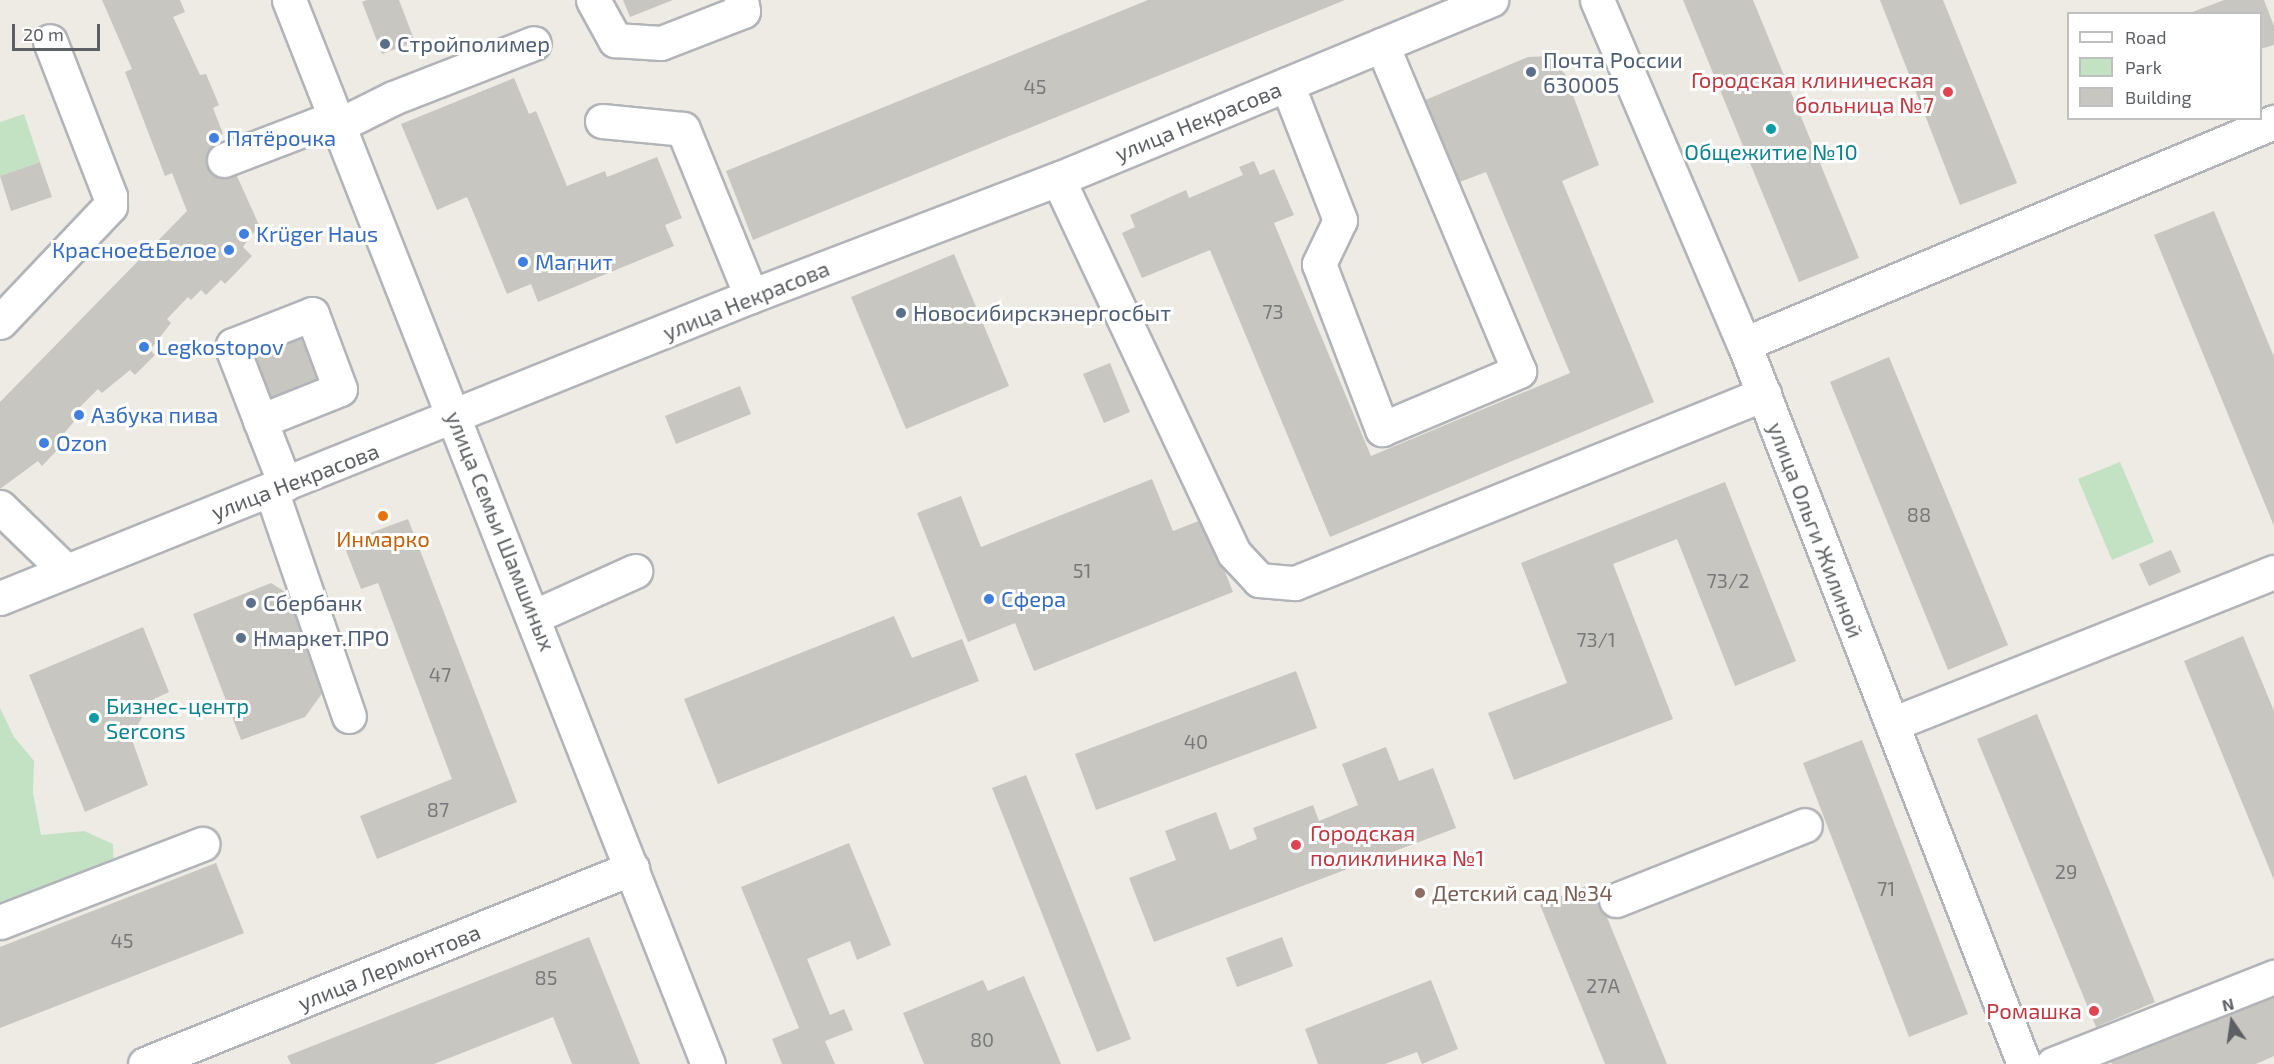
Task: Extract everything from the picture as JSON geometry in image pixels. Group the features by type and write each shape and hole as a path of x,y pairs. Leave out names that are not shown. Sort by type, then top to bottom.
{"street":[{"name":"улица Семьи Шамшиных","path":"289,0 535,616 708,1064"},
{"path":"593,0 615,40 661,43 743,11 741,0"},
{"name":"улица Некрасова","path":"0,598 752,296 1058,179 1491,0"},
{"name":"улица Ольги Жилиной","path":"1597,0 1764,394 2024,1064"},
{"path":"0,322 110,206 110,196 50,42"},
{"path":"224,160 337,121 534,43"},
{"path":"1287,84 1340,220 1319,264 1382,429 1519,371 1382,45"},
{"path":"602,121 683,129 752,296"},
{"path":"1743,344 2274,122"},
{"path":"1058,179 1234,553 1259,580 1295,583 1764,394"},
{"path":"260,421 278,487 349,716"},
{"path":"0,507 66,571"},
{"path":"535,616 635,571"},
{"path":"1892,724 2201,607 2274,572"},
{"path":"1616,900 1805,825"},
{"path":"0,922 202,844"},
{"name":"улица Лермонтова","path":"146,1064 633,868"},
{"path":"2053,1064 2274,977"}],"green space":[{"path":"24,114 40,162 0,176 0,122"},
{"path":"2120,462 2154,542 2112,560 2078,479"},
{"path":"0,708 14,737 34,761 33,793 41,835 84,831 113,844 114,876 13,914 0,904"}],"building":[{"path":"102,0 180,0 185,12 173,17 200,75 206,74 219,105 213,108 223,134 219,136 259,225 243,247 252,256 225,284 221,280 206,295 201,290 191,300 188,297 167,319 171,323 150,350 155,355 135,375 130,370 102,393 98,389 77,410 80,414 57,442 61,446 42,466 38,461 0,489 0,402 187,211 172,173 165,176 125,72 132,69"},
{"path":"399,0 415,42 382,54 362,2"},
{"path":"623,0 673,0 630,17"},
{"path":"1148,0 1345,0 753,240 726,171"},
{"name":"Общежитие №10","path":"1683,0 1753,0 1859,258 1799,282"},
{"name":"Городская клиническая больница №7","path":"1880,0 1943,0 2017,183 1960,205"},
{"path":"2224,0 2264,0 2274,26 2274,45 2262,48 2262,12 2192,12"},
{"path":"1549,56 1565,74 1599,165 1562,181 1654,402 1330,537 1210,250 1142,278 1122,233 1135,227 1130,215 1186,190 1189,198 1243,175 1239,167 1254,161 1260,175 1274,169 1294,215 1274,223 1371,456 1570,373 1486,172 1457,183 1423,101 1528,57"},
{"path":"514,78 529,114 536,111 567,186 605,171 607,177 657,157 682,218 665,225 674,246 538,302 531,284 507,294 467,197 437,210 401,124"},
{"path":"40,162 52,197 11,211 0,176"},
{"path":"2214,211 2274,357 2274,526 2154,235"},
{"path":"954,254 1009,386 906,429 851,297"},
{"path":"304,331 324,382 269,403 249,353"},
{"path":"1889,357 2008,645 1948,670 1830,382"},
{"path":"1110,363 1130,412 1104,423 1083,374"},
{"path":"740,386 751,414 676,444 665,416"},
{"path":"1152,479 1173,531 1204,519 1233,592 1034,671 1015,623 968,642 917,513 961,496 981,547"},
{"path":"1725,482 1796,661 1735,686 1677,539 1613,564 1673,719 1514,780 1488,713 1567,683 1521,563"},
{"path":"408,519 517,802 377,859 360,816 452,779 378,583 361,589 343,543"},
{"path":"2171,550 2181,572 2149,586 2139,564"},
{"path":"271,583 293,597 321,677 321,695 305,717 241,740 193,614"},
{"path":"894,616 912,658 962,639 979,681 718,784 684,699"},
{"name":"Бизнес-центр Sercons","path":"143,627 169,692 152,700 131,737 148,785 85,812 29,675"},
{"path":"2243,636 2274,711 2274,880 2184,661"},
{"path":"1296,671 1317,728 1096,810 1075,754"},
{"path":"2037,714 2155,1002 2096,1027 1977,739"},
{"path":"1862,740 1968,1014 1909,1037 1803,763"},
{"path":"1386,747 1399,781 1433,768 1456,828 1154,942 1129,878 1176,860 1165,831 1216,812 1230,850 1257,839 1253,828 1313,805 1319,821 1358,805 1342,764"},
{"path":"1026,775 1131,1039 1097,1052 992,788"},
{"path":"849,843 891,945 857,960 850,941 807,959 830,1015 844,1009 853,1030 825,1041 835,1064 782,1064 772,1039 799,1028 741,887"},
{"path":"216,863 244,933 0,1028 0,947"},
{"path":"1593,883 1667,1064 1605,1064 1540,905"},
{"path":"589,937 640,1064 572,1064 553,1017 434,1064 291,1064 287,1056"},
{"path":"1282,937 1293,966 1237,987 1226,958"},
{"path":"1024,976 1061,1064 924,1064 903,1013 983,980 988,991"},
{"path":"1431,980 1458,1049 1422,1064 1417,1052 1385,1064 1318,1064 1305,1029"},
{"path":"2274,993 2274,1056 2256,1064 2112,1064 2110,1060"}],"place":[{"name":"Стройполимер","path":"385,44"},
{"name":"Почта России 630005","path":"1531,72"},
{"name":"Городская клиническая больница №7","path":"1948,92"},
{"name":"Общежитие №10","path":"1771,129"},
{"name":"Пятёрочка","path":"214,138"},
{"name":"Krüger Haus","path":"244,234"},
{"name":"Красное&Белое","path":"229,250"},
{"name":"Магнит","path":"523,262"},
{"name":"Новосибирскэнергосбыт","path":"901,313"},
{"name":"Legkostopov","path":"144,347"},
{"name":"Азбука пива","path":"79,415"},
{"name":"Ozon","path":"44,443"},
{"name":"Инмарко","path":"383,516"},
{"name":"Сфера","path":"989,599"},
{"name":"Сбербанк","path":"251,603"},
{"name":"Нмаркет.ПРО","path":"241,638"},
{"name":"Бизнес-центр Sercons","path":"94,718"},
{"name":"Городская поликлиника №1","path":"1296,845"},
{"name":"Детский сад №34","path":"1420,893"},
{"name":"Ромашка","path":"2094,1011"}]}
